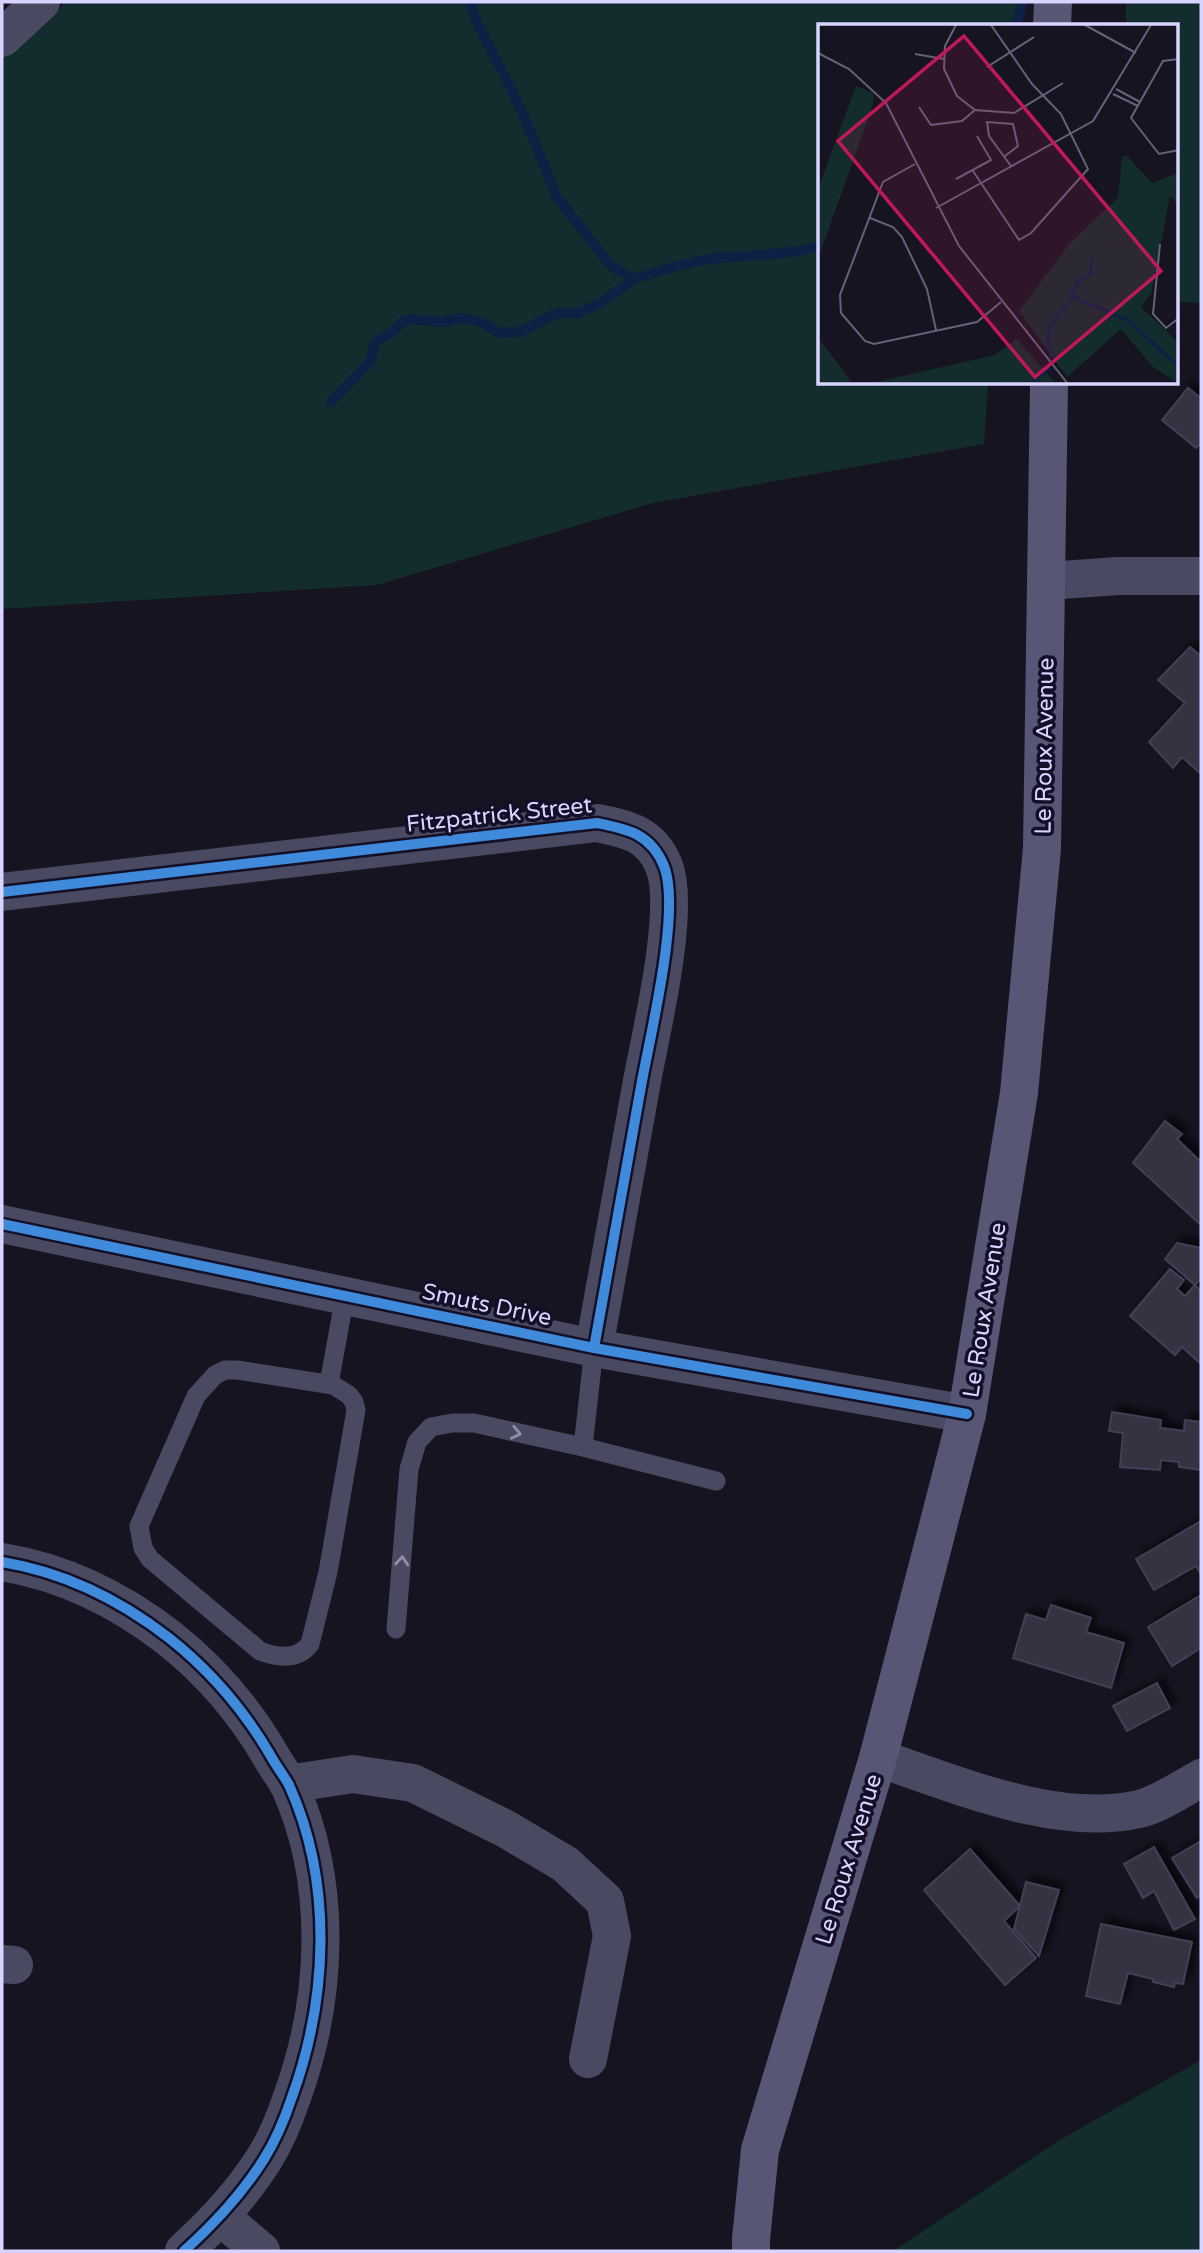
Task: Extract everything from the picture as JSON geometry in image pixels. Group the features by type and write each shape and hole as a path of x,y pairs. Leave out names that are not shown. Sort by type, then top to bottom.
{"main road":[{"name":"Le Roux Avenue","path":"751,2251 760,2150 878,1758 967,1414 1018,1093 1041,862 1049,385"}],"street":[{"path":"2,38 41,2"},
{"path":"1046,581 1118,576 1201,576"},
{"name":"Fitzpatrick Street","path":"2,892 597,823 623,828 653,844 665,868 671,894 663,964 594,1348"},
{"name":"Smuts Drive","path":"2,1224 594,1348 967,1414"},
{"path":"2,1562 82,1585 119,1603 190,1654 226,1691 254,1727 288,1784 305,1834 314,1870 321,1945 312,2027 299,2078 270,2147 237,2197 184,2251"},
{"path":"878,1758 995,1797 1065,1813 1108,1814 1142,1809 1201,1778"},
{"path":"288,1784 353,1774 413,1783 506,1829 565,1864 605,1901 612,1936 588,2059"},
{"path":"220,2216 261,2251"}],"lane":[{"path":"333,1385 237,1370 225,1370 215,1376 196,1396 139,1526 143,1548 150,1559 260,1651 275,1657 297,1655 305,1651 310,1644 328,1572 356,1410 349,1395 333,1385 330,1378 345,1296"},
{"path":"583,1447 594,1348"},
{"path":"396,1629 409,1469 411,1458 423,1434 431,1427 474,1423 716,1481"}],"green space":[{"path":"66,2 1021,2 1016,24 818,24 818,385 988,385 984,444 653,503 377,585 2,609 2,57"},
{"path":"1126,2 1201,2 1201,303 1178,302 1178,24 1126,24"},
{"path":"1201,2060 1201,2251 893,2251 1058,2141"}],"building":[{"path":"1188,388 1201,398 1201,446 1196,448 1162,420"},
{"path":"1190,647 1201,656 1201,774 1182,757 1173,768 1149,742 1185,703 1158,680"},
{"path":"1165,1121 1182,1134 1177,1139 1201,1162 1201,1225 1133,1163"},
{"path":"1177,1243 1201,1248 1201,1278 1195,1285 1165,1259"},
{"path":"1170,1269 1184,1280 1177,1289 1185,1296 1195,1285 1201,1291 1201,1364 1182,1347 1175,1355 1130,1316"},
{"path":"1112,1412 1161,1420 1160,1428 1184,1431 1185,1420 1201,1422 1201,1470 1179,1467 1179,1462 1161,1460 1160,1470 1120,1467 1123,1433 1109,1431"},
{"path":"1201,1521 1201,1574 1196,1566 1154,1590 1136,1559"},
{"path":"1201,1595 1201,1648 1172,1666 1148,1627"},
{"path":"1051,1605 1091,1618 1086,1632 1124,1643 1111,1688 1013,1658 1026,1614 1046,1620"},
{"path":"1157,1683 1170,1708 1127,1731 1113,1706"},
{"path":"1201,1841 1201,1895 1197,1898 1172,1858"},
{"path":"1154,1847 1195,1919 1174,1930 1154,1891 1143,1898 1124,1864"},
{"path":"970,1849 1020,1906 1004,1921 1036,1958 1005,1985 924,1890"},
{"path":"1026,1882 1059,1890 1039,1956 1014,1929"},
{"path":"1101,1924 1192,1942 1183,1984 1175,1983 1174,1987 1128,1973 1120,2004 1086,1996"}],"waterway":[{"path":"470,2 478,25 529,128 557,197 611,266 634,279 707,259 782,253 818,246"},
{"path":"1017,24 1023,2"},
{"path":"331,402 370,362 375,342 391,333 406,319 442,322 462,318 481,322 499,333 520,332 557,313 579,313 602,302 634,279"}],"cycle path":[{"path":"2,892 597,823 628,831 645,840 659,855 664,866 668,886 667,940 594,1348"},
{"path":"2,1224 594,1348 967,1414"},
{"path":"2,1562 69,1580 111,1600 150,1624 185,1651 226,1693 251,1724 289,1785 303,1822 319,1900 320,1940 313,2020 304,2059 283,2121 264,2159 227,2208 184,2251"}]}
